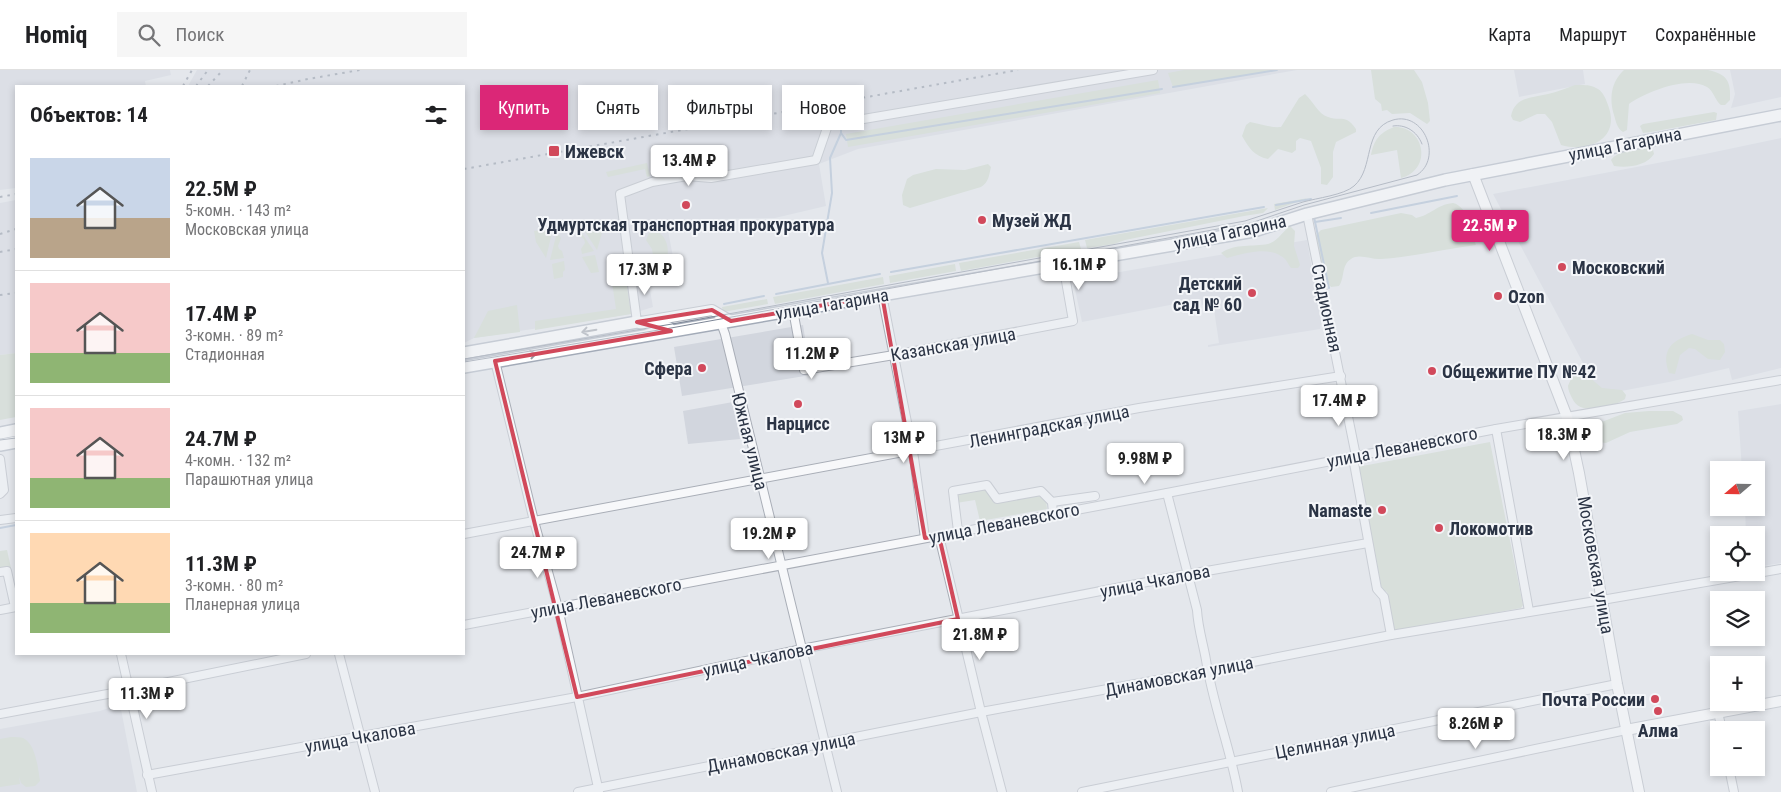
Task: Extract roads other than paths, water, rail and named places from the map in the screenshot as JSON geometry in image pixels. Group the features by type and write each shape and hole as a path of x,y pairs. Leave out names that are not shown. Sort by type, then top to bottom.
{"main road":[{"name":"улица Гагарина","path":"465,367 1254,231 1307,214 1473,174 1781,114"},
{"name":"улица Гагарина","path":"465,353 637,322 676,330"},
{"path":"0,432 15,430"},
{"path":"0,445 15,442"}],"street":[{"path":"726,322 712,310 637,322 620,194 652,182 687,176 712,178 816,160 828,125 1153,70"},
{"name":"Московская улица","path":"1473,174 1567,417 1639,792"},
{"name":"Стадионная","path":"1307,214 1356,456 1354,463 1377,589 1384,597 1391,635"},
{"name":"Казанская улица","path":"793,310 804,370 894,355 1073,321 1063,264"},
{"path":"882,295 912,451 925,538"},
{"name":"Южная улица","path":"726,322 781,565 837,792"},
{"path":"495,361 534,521 558,608 599,790"},
{"name":"Ленинградская улица","path":"465,534 1139,408 1341,376"},
{"name":"улица Леваневского","path":"465,624 1167,493 1496,429 1781,380"},
{"path":"1496,429 1529,611"},
{"path":"0,459 4,490 0,494"},
{"path":"958,531 953,491 987,485 997,498 1041,491 1052,502 1053,513"},
{"path":"1167,493 1197,610 1207,671 1232,762 1238,792"},
{"path":"1052,502 1095,496"},
{"path":"0,520 15,518"},
{"path":"939,536 958,620 1002,792"},
{"name":"улица Чкалова","path":"147,775 577,697 802,649 1187,574 1368,543"},
{"name":"Динамовская улица","path":"578,792 599,790 981,712 1391,635 1781,569"},
{"path":"0,572 7,570 15,603"},
{"path":"0,610 15,607"},
{"path":"121,655 152,792"},
{"path":"0,714 301,655"},
{"path":"339,655 375,792"},
{"name":"Целинная улица","path":"1082,792 1617,684"},
{"path":"1330,792 1626,730 1781,701"},
{"path":"1718,712 1720,721"},
{"path":"1731,776 1734,792"}],"waterway":[{"path":"1173,87 1277,70"},
{"path":"841,130 846,140 1162,89"},
{"path":"828,283 822,253 832,193 830,158 841,133"},
{"path":"1371,213 1457,196"},
{"path":"1276,205 1311,199"},
{"path":"891,272 1264,207"},
{"path":"1314,217 1329,288"},
{"path":"1315,222 1341,218"},
{"path":"776,294 880,274"},
{"path":"724,304 764,296"},
{"path":"0,528 15,525"}],"tram line":[{"path":"465,359 678,323 1245,221 1350,189 1365,169 1377,132 1383,125 1393,120 1404,119 1413,122 1421,129 1429,148 1429,158 1425,167 1417,175 1304,205 1251,223 671,328 465,362"},
{"path":"1393,126 1402,126 1410,129 1417,135 1422,144"},
{"path":"0,440 15,438"}],"railway":[{"path":"184,85 192,70"},
{"path":"197,85 208,70"},
{"path":"209,85 223,70"},
{"path":"242,85 250,70"},
{"path":"281,85 360,70"},
{"path":"465,169 1018,70"},
{"path":"0,197 15,194"},
{"path":"0,234 15,229"},
{"path":"0,252 15,249"},
{"path":"0,295 15,293"}],"place":[{"name":"Ижевск","path":"554,151"},
{"name":"Удмуртская транспортная прокуратура","path":"686,205"},
{"name":"Музей ЖД","path":"982,220"},
{"name":"Московский","path":"1562,267"},
{"name":"Детский сад № 60","path":"1252,293"},
{"name":"Ozon","path":"1498,296"},
{"name":"Сфера","path":"702,368"},
{"name":"Общежитие ПУ №42","path":"1432,371"},
{"name":"Нарцисс","path":"798,404"},
{"name":"Namaste","path":"1382,510"},
{"name":"Локомотив","path":"1439,528"},
{"name":"Почта России","path":"1655,699"},
{"name":"Алма","path":"1658,711"}]}
